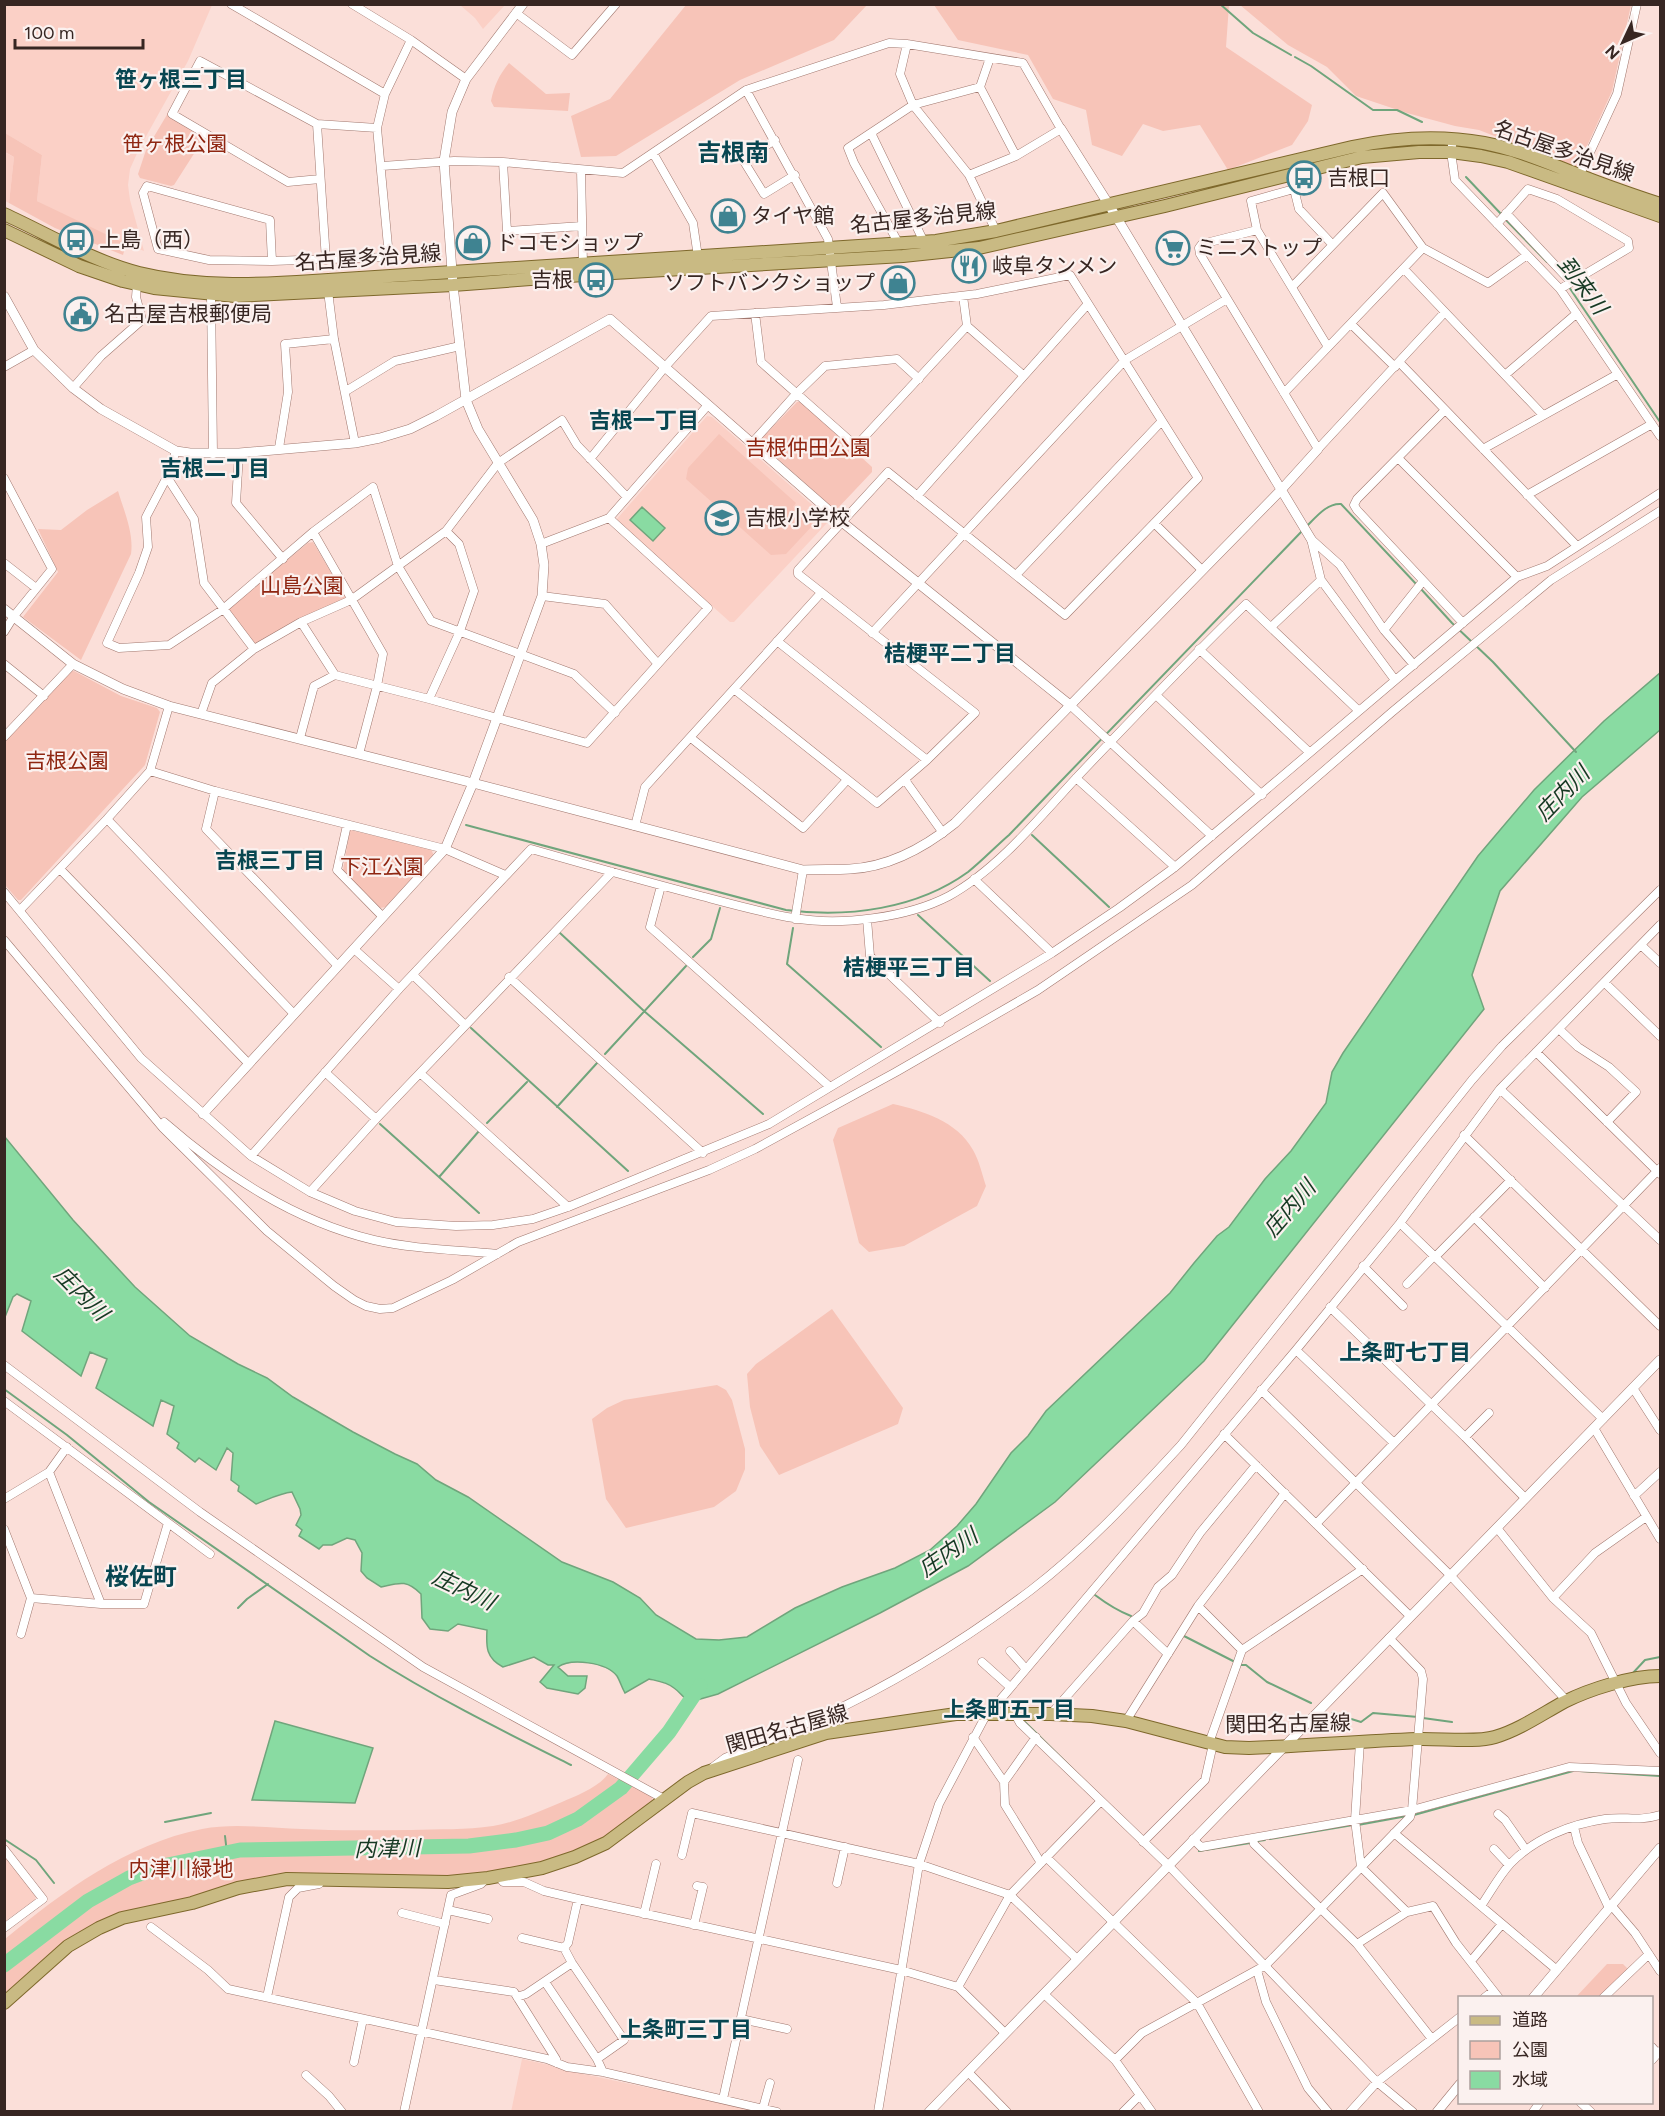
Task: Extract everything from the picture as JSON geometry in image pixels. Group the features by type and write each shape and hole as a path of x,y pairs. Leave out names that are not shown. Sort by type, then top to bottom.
{"main road":[{"name":"名古屋多治見線","path":"4,214 76,249 140,273 204,283 288,283 596,274 831,254 996,231 1375,142 1412,139 1453,139 1486,144 1536,159 1660,204"},
{"name":"名古屋多治見線","path":"4,230 79,266 137,284 211,295 235,296 328,291 583,265 698,257 979,248 1362,157 1419,152 1481,156 1508,162 1660,216"},
{"name":"関田名古屋線","path":"4,2003 68,1946 116,1920 133,1914 192,1903 251,1885 287,1879 423,1882 494,1877 542,1868 592,1850 613,1839 664,1799 704,1773 826,1733 956,1714 990,1713 1051,1714 1126,1721 1211,1744 1249,1748 1419,1739 1494,1738 1524,1725 1567,1701 1637,1677 1660,1676"}],"street":[{"path":"231,4 385,94"},
{"path":"351,4 411,40 466,79"},
{"path":"202,1114 445,849 473,783 542,596 544,565 542,544 533,520 478,429 466,400 453,279 444,161 452,112 466,79 523,4"},
{"path":"516,13 572,55 616,4"},
{"path":"1579,176 1617,94 1637,4"},
{"path":"272,261 270,220 147,186 143,193 158,249 209,260 272,261 389,257 377,128 385,94 411,40"},
{"path":"382,166 444,161 503,162 623,173 746,90 889,44 906,44 1023,63 1306,532 1321,580 1395,680"},
{"path":"906,44 900,74 913,105 969,176 996,231"},
{"path":"990,58 980,87 1016,156"},
{"path":"320,179 288,182 171,114 201,61 318,124 377,128"},
{"path":"899,244 854,163 848,147 913,105 980,87"},
{"path":"746,90 828,238 837,308"},
{"path":"318,124 326,260"},
{"path":"969,176 1016,156 1061,129"},
{"path":"871,133 924,242"},
{"path":"1453,139 1451,153 1455,180 1502,218 1566,285 1576,314 1660,436"},
{"path":"775,140 743,160 764,194 795,175"},
{"path":"653,153 693,223 698,257"},
{"path":"503,162 507,231 582,226"},
{"path":"581,170 583,265"},
{"path":"1328,347 1257,231 1251,201 1294,189 1299,209 1332,244"},
{"path":"1502,218 1528,189 1557,198 1628,241 1629,248 1566,285"},
{"path":"1292,287 1383,193 1423,248 1488,283 1527,255"},
{"path":"1502,218 1527,255 1566,285"},
{"path":"1257,231 1202,244 1199,248 1200,254 1318,449"},
{"path":"1284,393 1423,248"},
{"path":"1404,269 1543,416"},
{"path":"590,459 665,367 711,316 884,305 963,296 1070,275 1198,478 1065,615 888,472 798,570 798,574 975,713 927,760 877,803 734,689"},
{"path":"73,388 101,356 142,320 136,297 137,284"},
{"path":"328,291 334,339 355,443"},
{"path":"211,295 213,454"},
{"path":"4,296 34,350 73,388 101,409 176,451 213,454 355,443 410,429 466,400 610,318 842,522 1070,705 1212,836"},
{"path":"963,296 967,326 1023,375"},
{"path":"872,633 1125,360 1227,299"},
{"path":"917,495 1087,305"},
{"path":"4,609 73,664 123,689 169,706 300,738 803,870 851,869 876,865 900,858 923,847 955,823 1281,490 1445,312"},
{"path":"755,313 761,362 856,446 967,326"},
{"path":"1505,375 1576,314"},
{"path":"1351,324 1445,410 1577,546"},
{"path":"279,448 288,392 285,344 334,339"},
{"path":"346,391 395,361 460,346"},
{"path":"4,367 34,350"},
{"path":"752,443 825,366 897,359 919,379"},
{"path":"1483,449 1618,374"},
{"path":"542,544 609,518 708,405"},
{"path":"1445,410 1357,499 1354,505 1462,623"},
{"path":"201,714 212,683 254,649 301,622 351,600 446,531 498,463 562,420 577,445 627,497"},
{"path":"1016,575 1161,422"},
{"path":"1527,495 1652,424"},
{"path":"176,451 167,477 146,517 148,547 139,573 107,643 119,648 170,645 222,610 313,532 373,487 398,566 431,621 574,674 615,713"},
{"path":"239,453 236,503 283,559"},
{"path":"1398,458 1517,577"},
{"path":"167,477 194,519 204,583 222,610 254,649"},
{"path":"4,478 52,569 4,632"},
{"path":"4,892 141,1058 251,1155 310,1192 355,1211 396,1222 493,1225 533,1219 703,1153 769,1124 940,1023 1052,953 1175,867 1517,577 1547,566 1660,493"},
{"path":"4,940 163,1128 267,1231 333,1286 366,1306 380,1309 393,1308 452,1280 518,1242 709,1170 755,1149 896,1072 1038,990 1192,885 1392,712 1551,580 1660,511"},
{"path":"301,622 334,675 587,743 708,608 609,518"},
{"path":"1155,524 1202,570"},
{"path":"429,699 460,631 474,591 459,544 446,531"},
{"path":"313,532 382,654 377,686 359,754"},
{"path":"1306,532 1340,565 1384,630 1414,665"},
{"path":"4,563 36,588"},
{"path":"1270,627 1321,580"},
{"path":"1384,630 1423,582"},
{"path":"634,826 645,786 821,593"},
{"path":"542,596 605,604 658,664"},
{"path":"251,1155 399,989 531,849 661,885 795,918 828,921 867,919 926,907 974,879 1028,830 1199,649 1246,604 1359,711"},
{"path":"777,641 927,760"},
{"path":"1199,649 1309,752"},
{"path":"4,664 44,696"},
{"path":"4,737 73,664"},
{"path":"300,738 314,687 334,675"},
{"path":"1156,695 1262,795"},
{"path":"20,910 150,771 169,706"},
{"path":"691,738 803,828 847,780"},
{"path":"150,771 216,791 445,849 505,875"},
{"path":"1076,778 1175,867"},
{"path":"905,780 943,832"},
{"path":"216,791 206,829 338,966"},
{"path":"107,819 294,1014"},
{"path":"346,825 337,870 383,917"},
{"path":"60,869 249,1064"},
{"path":"795,918 803,870"},
{"path":"310,1192 509,977 612,872"},
{"path":"974,879 1052,953"},
{"path":"661,885 650,927 830,1087"},
{"path":"704,1773 724,1758 822,1717 895,1679 979,1628 1032,1589 1080,1549 1136,1494 1181,1445 1472,1080 1495,1054 1660,890"},
{"path":"867,919 870,956 940,1023"},
{"path":"878,2112 919,1863 939,1804 973,1737 1025,1668 1296,1350 1400,1222 1500,1089 1660,925"},
{"path":"1642,946 1660,963"},
{"path":"354,949 399,989"},
{"path":"413,975 465,1025"},
{"path":"509,977 703,1153"},
{"path":"1605,983 1660,1036"},
{"path":"1559,1029 1578,1047 1609,1067 1635,1092 1606,1122"},
{"path":"1317,1524 1659,1171 1536,1052"},
{"path":"325,1072 376,1119"},
{"path":"420,1073 567,1207"},
{"path":"1500,1089 1660,1240"},
{"path":"142,1103 176,1133 226,1171 260,1194 316,1221 376,1241 497,1254"},
{"path":"1464,1135 1660,1326"},
{"path":"1407,1284 1511,1180"},
{"path":"1474,1217 1545,1288"},
{"path":"1400,1222 1603,1419"},
{"path":"1363,1266 1403,1306"},
{"path":"1330,1306 1525,1498"},
{"path":"1296,1350 1394,1443"},
{"path":"929,2112 1660,1360"},
{"path":"4,1365 200,1512 423,1667 532,1729 621,1774 664,1799"},
{"path":"1633,1388 1660,1430"},
{"path":"1261,1390 1450,1575 1567,1701"},
{"path":"4,1415 8,1403 210,1554"},
{"path":"1465,1437 1489,1413"},
{"path":"1594,1428 1660,1539"},
{"path":"1224,1434 1410,1616"},
{"path":"4,1499 49,1472 68,1447"},
{"path":"1051,1714 1133,1621 1143,1613 1158,1587 1172,1575 1200,1533 1256,1465"},
{"path":"49,1472 101,1604"},
{"path":"1634,1496 1660,1472"},
{"path":"1126,1721 1198,1606 1285,1493"},
{"path":"1553,1598 1595,1553 1646,1517"},
{"path":"31,1598 101,1604 144,1604 168,1523"},
{"path":"1497,1528 1553,1598 1591,1633 1626,1703 1660,1753"},
{"path":"4,1529 31,1598 21,1634"},
{"path":"1143,1842 1205,1780 1211,1744 1242,1650 1363,1569"},
{"path":"1198,1606 1242,1650"},
{"path":"1133,1621 1168,1654"},
{"path":"1115,2060 1142,2033 1266,1965 1410,1817 1423,1679 1421,1671 1389,1638"},
{"path":"1010,1651 1025,1668"},
{"path":"982,1662 1010,1687"},
{"path":"1015,1714 1020,1723 1100,1802 1168,1865 1377,2082 1413,2112"},
{"path":"973,1737 1004,1782 1005,1804 1044,1860 1114,1922 1197,2003 1259,2112"},
{"path":"1004,1782 1036,1737"},
{"path":"1360,1742 1356,1820 1361,1867 1407,1912"},
{"path":"723,2099 798,1760"},
{"path":"1193,1839 1201,1847 1412,1810 1569,1767 1660,1772"},
{"path":"958,1987 1010,1895 1100,1802"},
{"path":"682,1855 692,1813 919,1863 1010,1895 1077,1959"},
{"path":"1498,1814 1505,1820 1526,1850"},
{"path":"1481,1906 1509,1865 1526,1850 1545,1838 1608,1818 1646,1820 1660,1815"},
{"path":"1574,1827 1578,1843 1610,1907 1635,1933 1660,1971"},
{"path":"1394,1833 1557,1970"},
{"path":"1253,1838 1254,1844 1357,1944 1432,2039"},
{"path":"837,1883 845,1847"},
{"path":"1535,1996 1660,1848"},
{"path":"1494,1849 1509,1865"},
{"path":"4,1850 43,1899 4,1928"},
{"path":"644,1914 656,1864"},
{"path":"404,2112 451,1895 494,1877 503,1882 525,1882 544,1891 578,1899 901,1970 958,1987 1005,2033"},
{"path":"267,1997 289,1897 298,1888 341,1879"},
{"path":"694,1925 703,1887 697,1886"},
{"path":"564,1948 568,1943 578,1899"},
{"path":"1357,1944 1407,1912 1433,1906 1444,1925 1498,1996"},
{"path":"448,1910 488,1919"},
{"path":"402,1913 445,1924"},
{"path":"1471,1961 1502,1924"},
{"path":"150,1927 208,1970 228,1989 547,2059 567,2067 603,2072 777,2112"},
{"path":"522,1938 564,1948 624,2040 597,2059"},
{"path":"1605,1996 1649,1954"},
{"path":"517,1997 526,1995 572,1963"},
{"path":"1257,1970 1266,2002 1308,2088 1328,2112"},
{"path":"434,1980 514,1992 557,2063"},
{"path":"545,1982 597,2059 603,2072"},
{"path":"1486,1996 1493,1990"},
{"path":"1044,1994 1115,2060 1152,2112"},
{"path":"354,2062 363,2019"},
{"path":"741,2019 787,2029"},
{"path":"1350,2112 1377,2082 1458,2019"},
{"path":"968,2072 1007,2112"},
{"path":"306,2075 329,2096 342,2112"},
{"path":"763,2108 770,2083"},
{"path":"1437,2112 1458,2086"},
{"path":"1123,2112 1140,2095"}],"shaded area":[{"path":"5,5 212,5 188,61 130,169 128,185 130,200 144,251 108,237 37,201 42,155 5,133"},
{"path":"460,5 505,5 483,29 475,18"},
{"path":"4,152 14,157 9,203 5,201"},
{"name":"吉根小学校","path":"707,416 712,417 826,517 827,523 734,622 730,622 616,520"},
{"path":"4,1854 36,1895 35,1900 5,1921"},
{"path":"522,2059 560,2069 757,2111 511,2112"}],"green space":[{"path":"686,5 867,5 834,40 740,80 616,156 581,157 571,116 610,99"},
{"path":"934,5 1229,5 1226,47 1312,105 1308,121 1292,145 1228,170 1200,125 1163,131 1143,124 1122,156 1092,145 1086,110 1053,99 1028,55 958,40"},
{"path":"1240,5 1631,5 1612,91 1577,168 1479,130 1407,113 1356,96 1327,67 1288,45"},
{"path":"509,63 546,94 570,93 568,111 494,107 491,101 494,90"},
{"name":"笹ヶ根公園","path":"168,113 203,134 204,138 174,185 171,186 140,178 138,174 146,150"},
{"path":"5,133 42,155 37,201 126,244 123,255 55,228 9,203 14,157 5,152"},
{"name":"吉根仲田公園","path":"797,402 801,402 872,467 872,472 837,509 833,508 760,443 760,440"},
{"path":"719,434 796,503 793,507 813,525 786,554 771,555 686,479 688,468"},
{"path":"118,491 130,530 131,554 81,660 23,617 58,572 38,529 61,530 87,510"},
{"name":"山島公園","path":"313,542 345,599 257,646 252,645 229,612 229,608 308,543"},
{"name":"吉根公園","path":"70,671 121,696 157,708 160,712 145,765 21,900 18,900 5,885 4,740"},
{"name":"下江公園","path":"350,830 431,849 434,856 387,907 379,908 343,870"},
{"path":"893,1104 927,1114 958,1132 975,1154 986,1186 977,1206 904,1246 869,1252 859,1243 833,1140 838,1128"},
{"path":"832,1309 903,1408 898,1424 779,1475 760,1446 750,1407 747,1374 756,1364"},
{"path":"717,1385 726,1390 732,1400 745,1449 745,1469 736,1491 714,1507 626,1528 606,1499 592,1419 607,1408 624,1400"},
{"name":"内津川緑地","path":"608,1774 651,1796 654,1802 593,1846 530,1867 449,1878 242,1884 66,1942 5,1993 5,1939 49,1904 97,1872 122,1858 174,1836 226,1826 356,1830 452,1829 493,1826 520,1819 574,1797 593,1787"},
{"path":"1607,1964 1623,1964 1629,1970 1602,1996 1577,1996"}],"water":[{"path":"642,507 665,528 653,541 630,520"},
{"name":"庄内川","path":"1660,673 1660,730 1582,797 1500,891 1472,975 1484,1009 1204,1361 1055,1502 968,1566 718,1694 690,1702 668,1684 649,1679 625,1693 612,1671 605,1667 579,1662 558,1667 568,1676 587,1676 585,1688 578,1694 547,1688 540,1682 554,1665 548,1665 534,1657 503,1667 497,1664 488,1652 487,1630 458,1624 448,1631 430,1629 422,1618 421,1594 406,1584 381,1587 367,1578 361,1571 362,1553 355,1540 347,1538 332,1545 323,1545 319,1549 299,1536 302,1530 296,1525 301,1515 292,1492 256,1504 238,1491 239,1486 231,1480 233,1453 227,1448 216,1470 199,1458 195,1462 177,1448 179,1443 167,1434 174,1406 161,1400 153,1426 96,1388 107,1359 90,1352 81,1376 22,1331 31,1301 17,1294 13,1297 5,1317 5,1137 73,1220 135,1287 190,1336 267,1378 293,1397 353,1432 417,1464 436,1480 468,1497 562,1562 613,1582 640,1598 656,1615 696,1639 719,1640 747,1637 795,1608 842,1587 895,1568 930,1550 957,1526 976,1504 1011,1453 1028,1436 1046,1411 1170,1293 1217,1236 1229,1227 1265,1179 1291,1151 1326,1103 1332,1072 1343,1053 1478,856 1534,790 1604,721"},
{"path":"275,1721 373,1748 355,1803 252,1800"}],"waterway":[{"path":"1220,4 1253,33 1291,55"},
{"path":"1295,57 1373,110 1397,110 1422,122"},
{"name":"到来川","path":"1466,177 1502,215"},
{"name":"到来川","path":"1505,219 1547,262"},
{"name":"到来川","path":"1569,287 1660,422"},
{"path":"1307,526 1326,508 1341,504 1417,585"},
{"path":"466,825 786,910 833,913 857,911 881,908 927,895 968,872 1009,835 1303,530"},
{"name":"庄内川","path":"1421,589 1452,623 1493,662 1576,752"},
{"path":"1032,835 1109,907"},
{"path":"693,957 711,939 720,908"},
{"path":"918,915 990,981"},
{"path":"793,928 787,964 881,1047"},
{"path":"560,933 644,1011 763,1114"},
{"path":"605,1054 686,966"},
{"path":"471,1028 628,1171"},
{"path":"557,1107 597,1063"},
{"path":"487,1123 527,1082"},
{"path":"380,1124 479,1213"},
{"path":"440,1176 479,1131"},
{"path":"4,1389 67,1435 149,1502 370,1656 444,1700 571,1765"},
{"path":"238,1608 268,1584"},
{"path":"1095,1595 1131,1616"},
{"path":"1184,1636 1235,1662"},
{"path":"1632,1674 1645,1660 1660,1657"},
{"path":"1241,1665 1246,1665 1267,1682 1311,1703"},
{"name":"内津川","path":"4,1965 88,1901 129,1878 158,1867 240,1850 469,1846 548,1833 578,1819 621,1788 669,1732 700,1686"},
{"path":"1332,1713 1361,1722 1373,1713 1418,1717"},
{"path":"1423,1718 1452,1722"},
{"path":"1025,1722 1087,1783"},
{"path":"1462,1734 1481,1734"},
{"path":"1414,1815 1573,1771"},
{"path":"1579,1771 1660,1776"},
{"path":"165,1822 211,1813"},
{"path":"1358,1825 1407,1816"},
{"path":"1270,1839 1353,1825"},
{"path":"225,1836 227,1853"},
{"path":"4,1839 36,1860 54,1883"},
{"path":"1258,1841 1265,1840"},
{"path":"1199,1851 1250,1843"}],"place":[{"name":"吉根口","path":"1304,178"},
{"name":"タイヤ館","path":"728,216"},
{"name":"上島（西）","path":"76,240"},
{"name":"ドコモショップ","path":"473,243"},
{"name":"ミニストップ","path":"1173,248"},
{"name":"岐阜タンメン","path":"969,266"},
{"name":"吉根","path":"596,280"},
{"name":"ソフトバンクショップ","path":"898,283"},
{"name":"名古屋吉根郵便局","path":"81,314"},
{"name":"吉根小学校","path":"722,518"}],"district":[{"name":"笹ヶ根三丁目","path":"181,79"},
{"name":"吉根南","path":"733,153"},
{"name":"吉根一丁目","path":"644,420"},
{"name":"吉根二丁目","path":"215,468"},
{"name":"桔梗平二丁目","path":"950,653"},
{"name":"吉根三丁目","path":"270,860"},
{"name":"桔梗平三丁目","path":"909,967"},
{"name":"上条町七丁目","path":"1405,1352"},
{"name":"桜佐町","path":"141,1577"},
{"name":"上条町五丁目","path":"1009,1709"},
{"name":"上条町三丁目","path":"686,2029"}]}
